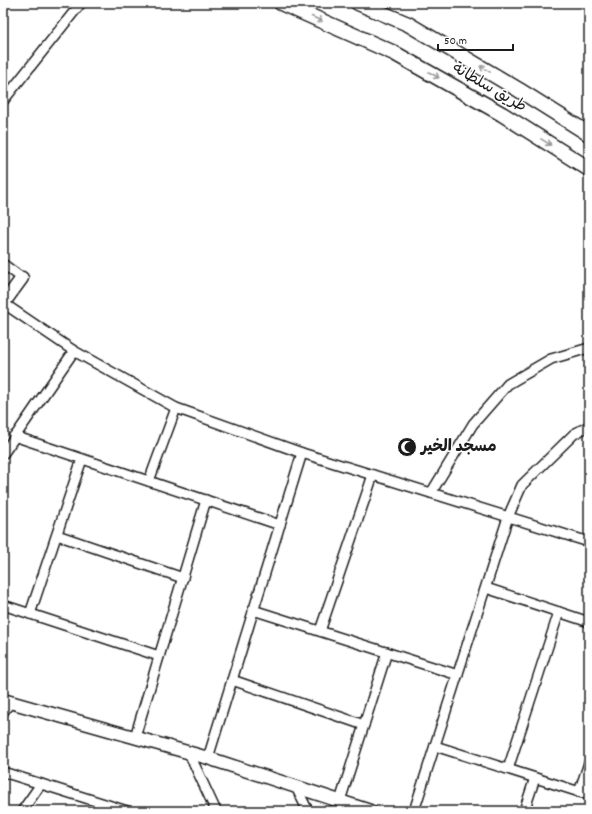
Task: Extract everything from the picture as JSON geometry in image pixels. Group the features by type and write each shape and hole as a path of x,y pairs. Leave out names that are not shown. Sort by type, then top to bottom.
{"main road":[{"name":"طريق سلطانة","path":"281,3 394,52 502,114 589,169"},
{"name":"طريق سلطانة","path":"358,3 408,24 519,90 589,134"}],"street":[{"path":"3,101 81,3"},
{"path":"3,264 22,278 3,303 74,351 176,408 302,453 589,542"},
{"path":"431,493 473,424 508,384 551,359 589,348"},
{"path":"3,454 74,351"},
{"path":"149,481 176,408"},
{"path":"414,811 508,517 522,485 574,434 589,426"},
{"path":"14,436 280,524"},
{"path":"208,758 302,453"},
{"path":"30,614 82,459"},
{"path":"320,631 373,475"},
{"path":"135,737 206,500"},
{"path":"57,535 183,578"},
{"path":"486,588 589,622"},
{"path":"3,605 159,656"},
{"path":"253,610 458,675"},
{"path":"508,769 559,612"},
{"path":"340,801 387,652"},
{"path":"232,680 364,726"},
{"path":"3,712 7,701 208,758 370,811"},
{"path":"435,746 589,795"},
{"path":"189,753 216,811"},
{"path":"579,792 589,763"},
{"path":"3,772 127,811"},
{"path":"524,811 535,778"},
{"path":"22,811 41,784"},
{"path":"296,787 308,811"}],"place":[{"name":"مسجد الخير","path":"407,447"}]}
